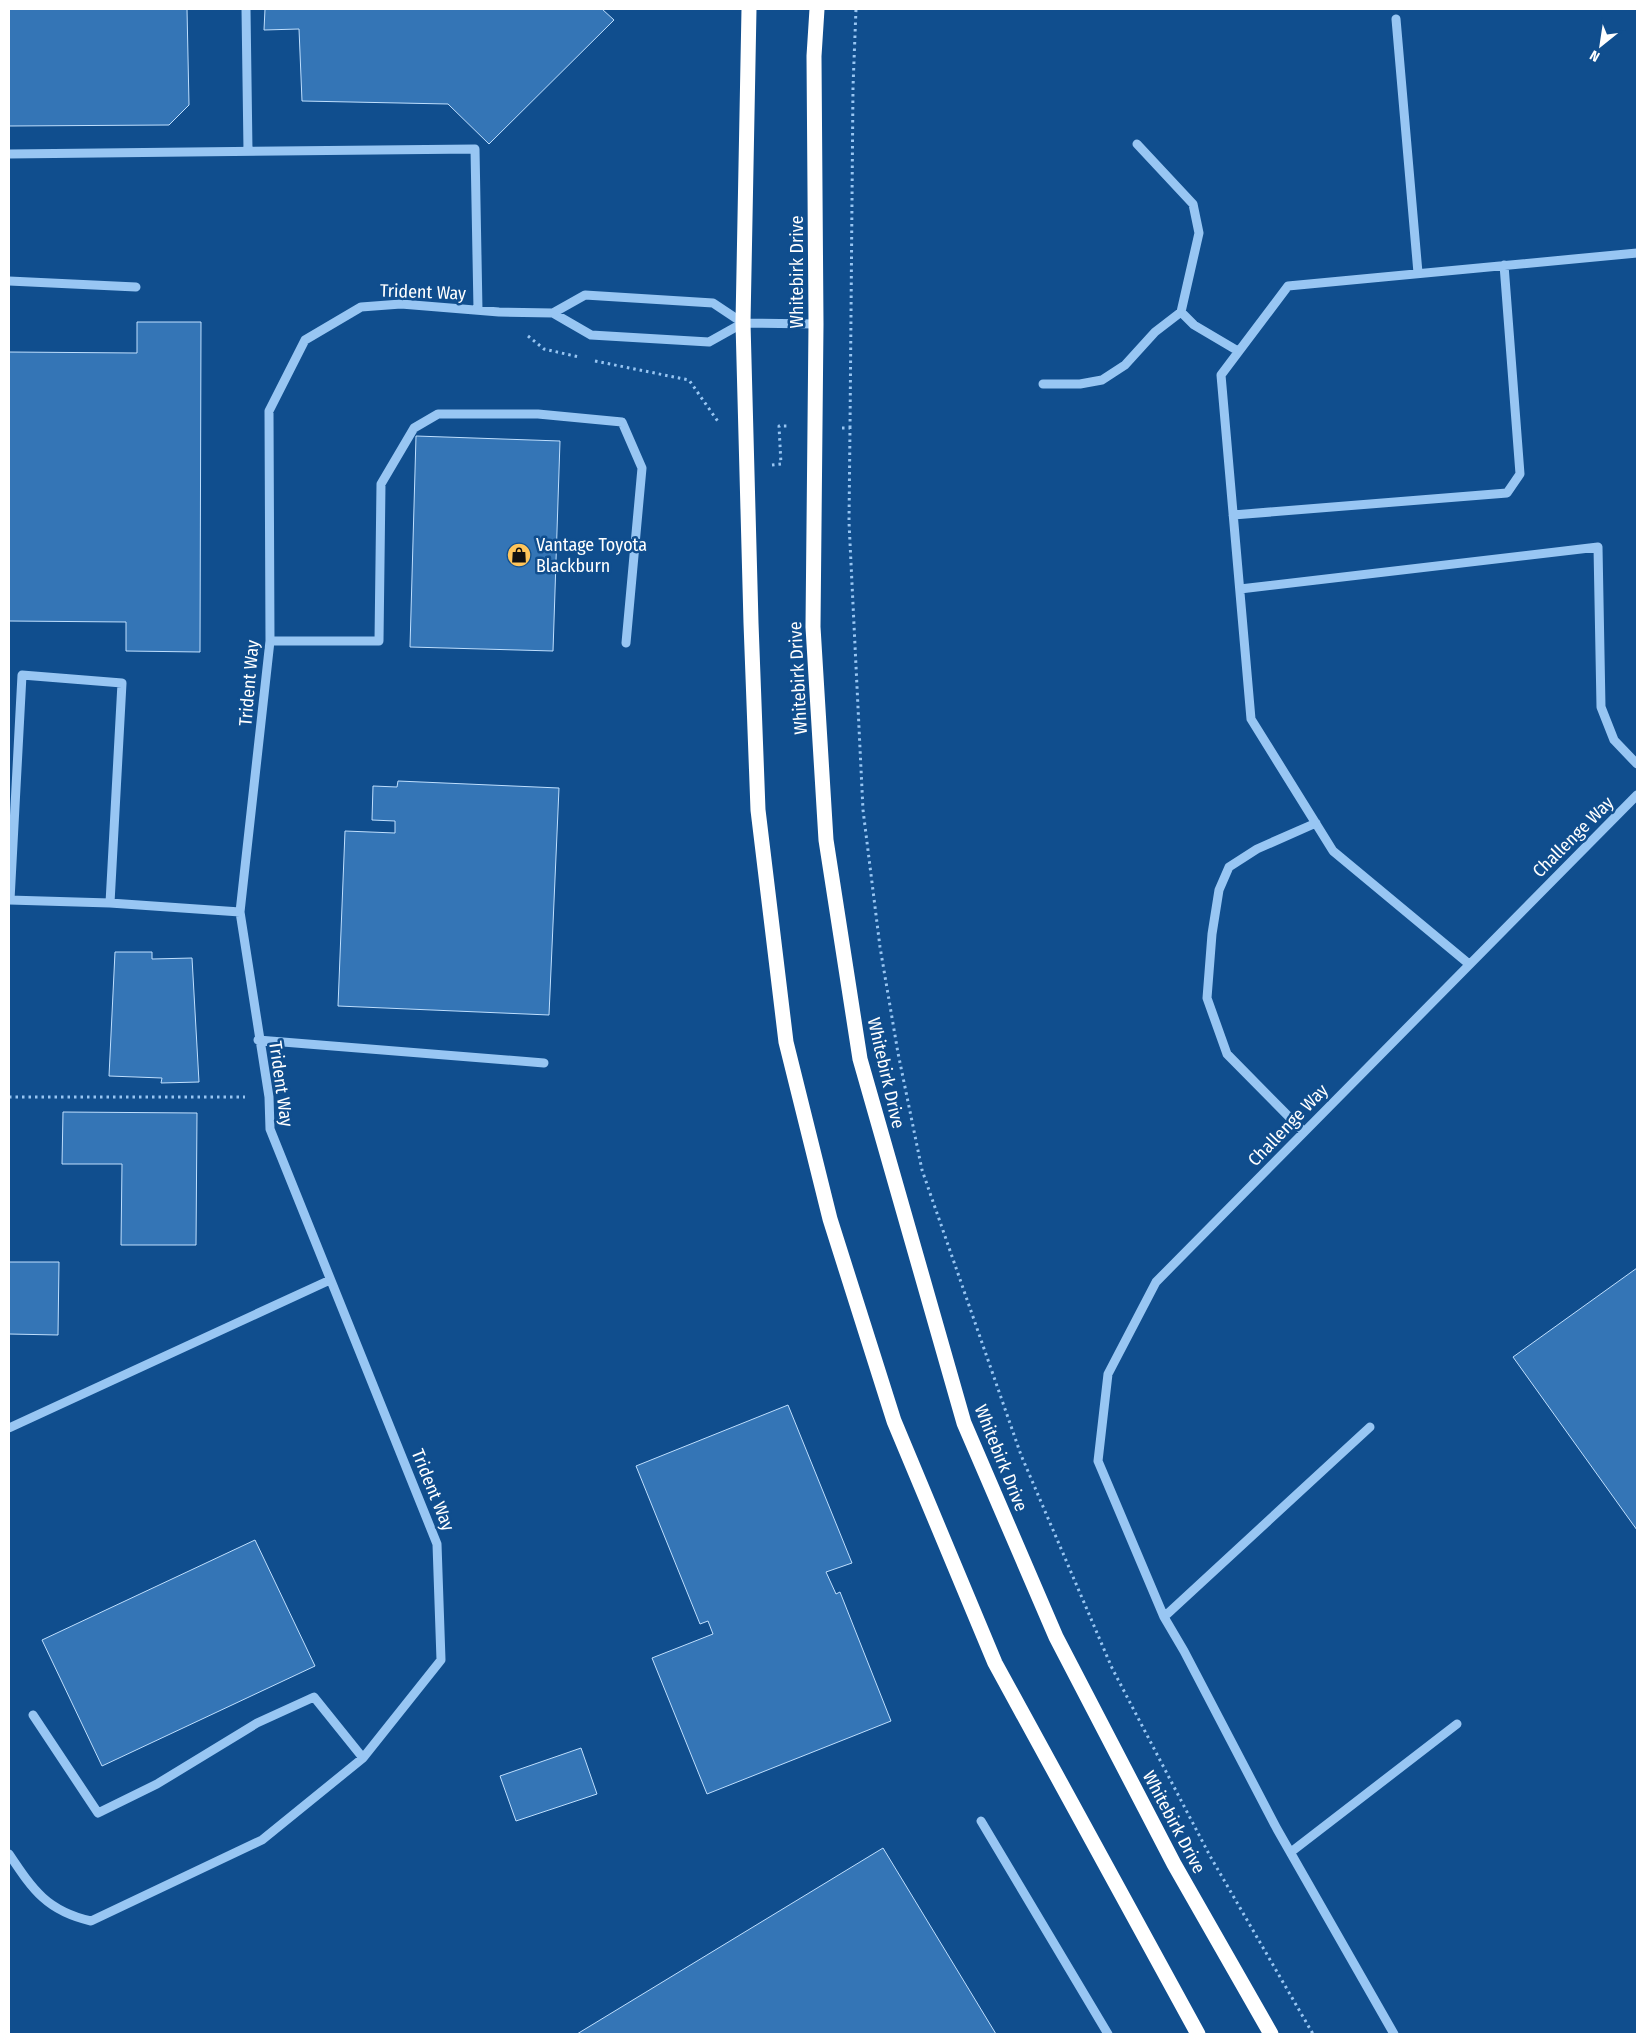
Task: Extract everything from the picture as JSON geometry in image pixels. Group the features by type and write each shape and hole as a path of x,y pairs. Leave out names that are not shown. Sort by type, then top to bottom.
{"highway":[{"path":"749,9 743,322 758,810 786,1042 830,1219 894,1421 995,1663 1198,2034"},
{"name":"Whitebirk Drive","path":"817,9 814,56 816,324 813,627 826,840 860,1059 968,1432 1056,1637 1174,1864 1271,2034"}],"street":[{"path":"246,9 248,151"},
{"path":"1396,19 1418,274"},
{"path":"1043,384 1080,384 1102,380 1125,365 1155,332 1181,312 1199,233 1193,204 1137,144"},
{"path":"9,154 475,149 478,310"},
{"path":"1469,964 1333,851 1252,719 1220,375 1288,286 1637,253"},
{"path":"1233,515 1508,493 1520,474 1504,265"},
{"path":"9,281 136,287"},
{"path":"553,313 585,295 713,303 743,322 816,324"},
{"name":"Trident Way","path":"9,1854 44,1900 72,1916 91,1921 262,1840 363,1758 441,1660 437,1544 270,1129 269,1096 258,1040 240,912 270,641 268,411 305,340 361,307 401,304 499,312 553,313 591,335 709,342 743,322"},
{"path":"1181,312 1194,325 1238,351"},
{"path":"270,641 379,641 381,484 414,428 438,414 538,414 622,422 642,468 626,643"},
{"path":"1240,589 1598,546 1601,706 1614,740 1637,764"},
{"path":"110,902 122,683 22,675 9,900 110,902 240,912"},
{"name":"Challenge Way","path":"1394,2034 1291,1852 1164,1617 1130,1539 1098,1460 1108,1374 1156,1282 1637,795"},
{"path":"1304,1132 1227,1054 1207,998 1212,934 1219,890 1230,867 1257,850 1316,823"},
{"path":"258,1040 544,1063"},
{"path":"9,1428 330,1280"},
{"path":"1164,1617 1370,1427"},
{"path":"33,1715 98,1813 157,1784 257,1723 314,1697 363,1758"},
{"path":"1291,1852 1458,1724"},
{"path":"981,1821 1108,2034"}],"path":[{"path":"856,9 853,87 849,522 863,810 880,947 898,1052 922,1170 1021,1455 1112,1668 1210,1856 1313,2034"},
{"path":"499,312 544,349 641,372 689,380 721,427"},
{"path":"747,468 781,464 779,426 850,428"},
{"path":"9,1097 269,1096"}],"building":[{"path":"9,9 187,9 189,105 169,125 9,126"},
{"path":"265,9 602,9 614,20 489,144 448,104 302,101 299,29 264,30"},
{"path":"137,322 201,322 200,652 126,651 126,622 9,621 9,352 137,353"},
{"path":"416,436 560,441 553,651 410,647"},
{"path":"398,781 559,788 549,1015 338,1006 345,831 395,833 395,821 372,820 373,786 397,787"},
{"path":"115,952 152,952 152,959 192,958 199,1082 161,1083 162,1078 109,1076"},
{"path":"63,1112 197,1113 196,1245 121,1245 122,1164 62,1164"},
{"path":"9,1262 59,1262 58,1335 9,1334"},
{"path":"1637,1268 1637,1530 1513,1357"},
{"path":"788,1405 852,1563 826,1572 836,1594 840,1592 891,1721 707,1794 652,1658 713,1634 708,1621 700,1624 636,1466"},
{"path":"255,1540 315,1666 102,1766 42,1640"},
{"path":"581,1748 597,1794 516,1821 500,1776"},
{"path":"883,1848 996,2034 577,2034"}],"place":[{"name":"Vantage Toyota Blackburn","path":"519,555"}]}
